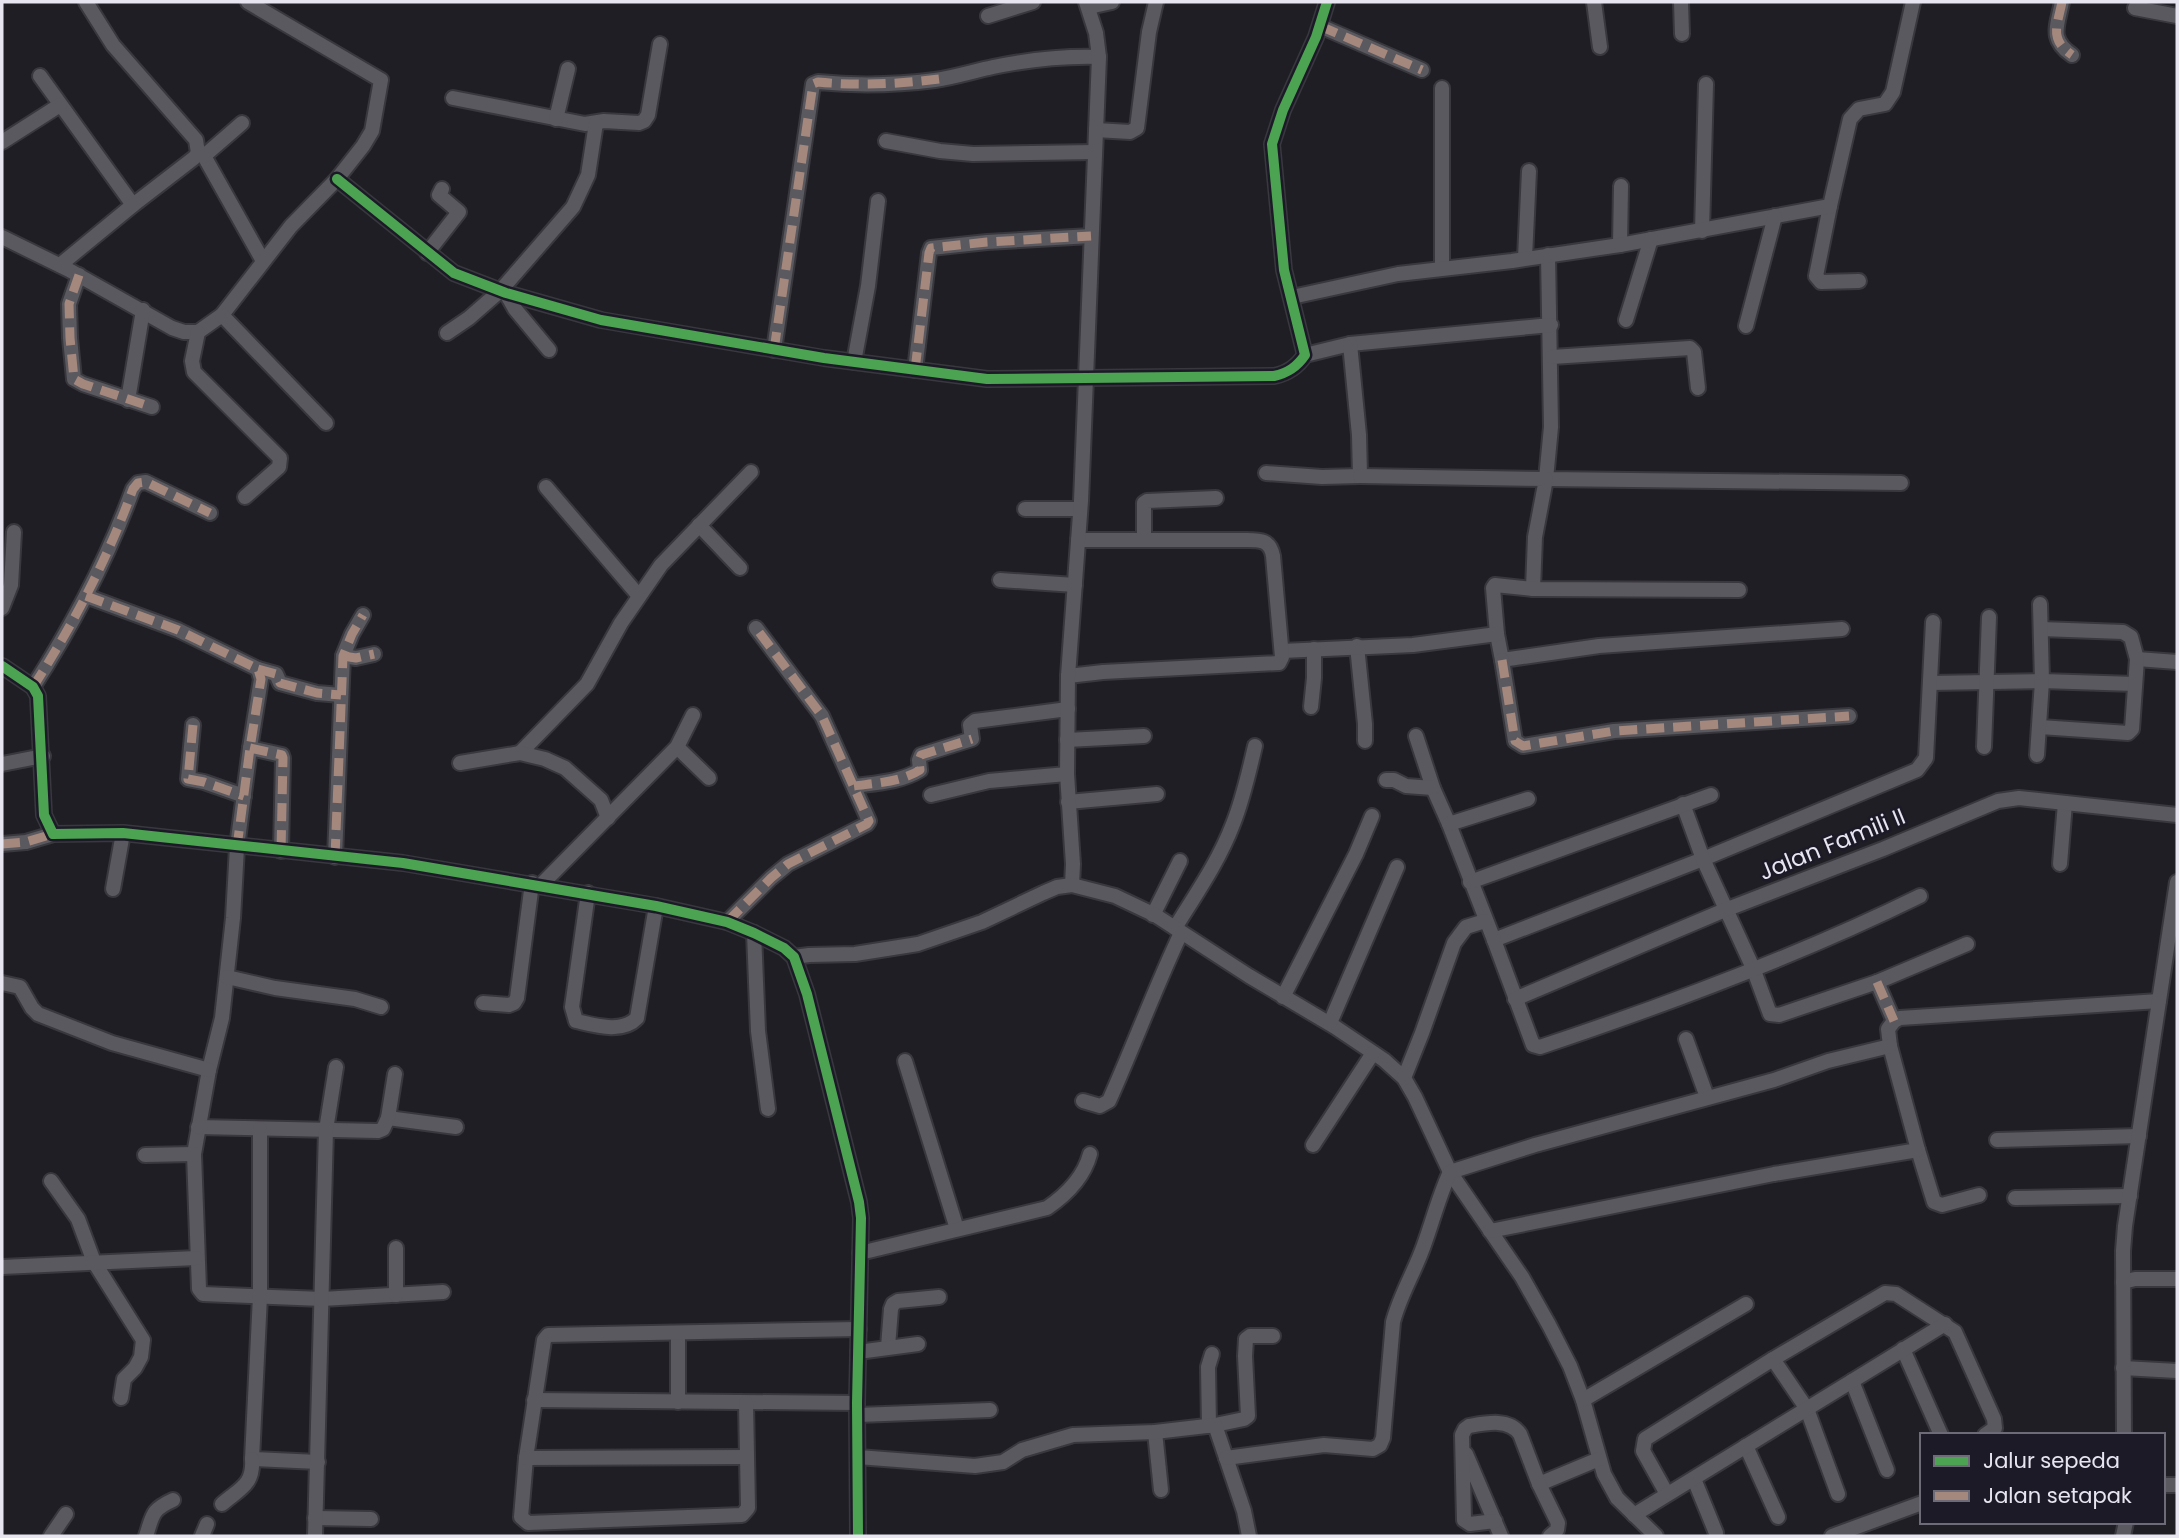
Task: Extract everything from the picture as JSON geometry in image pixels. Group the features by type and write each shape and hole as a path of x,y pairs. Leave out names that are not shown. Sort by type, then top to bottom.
{"street":[{"path":"86,2 113,45 196,141 263,261"},
{"path":"2,237 79,275 172,328 184,332 198,332 222,315 291,226 337,179 363,146 372,131 381,80 248,2"},
{"path":"988,16 1033,2"},
{"path":"1072,885 1067,774 1068,676 1087,379 1099,57 1088,4 1112,2"},
{"path":"1096,130 1130,132 1137,128 1149,32 1156,2"},
{"path":"1305,355 1284,270 1272,144 1283,110 1320,26 1327,2"},
{"path":"1594,2 1600,47"},
{"path":"1681,2 1682,34"},
{"path":"1860,281 1821,282 1816,276 1850,119 1859,109 1885,104 1893,92 1913,2"},
{"path":"2062,2 2057,40 2060,47 2072,55"},
{"path":"2135,8 2177,16"},
{"path":"1320,26 1422,70"},
{"path":"453,98 585,124 639,123 645,121 648,115 660,44"},
{"path":"774,350 813,84 903,84 996,67 1077,57 1099,57"},
{"path":"556,119 568,69"},
{"path":"40,76 133,205"},
{"path":"1702,231 1706,84"},
{"path":"1442,88 1442,268"},
{"path":"2,142 61,105"},
{"path":"60,265 133,205 242,123"},
{"path":"447,333 503,292 573,208 588,175 596,123"},
{"path":"886,141 973,154 1095,152"},
{"path":"1525,258 1529,171"},
{"path":"337,179 454,274 503,292 601,320 774,350 987,379 1274,376 1287,373 1305,355 1349,344 1551,325"},
{"path":"1620,186 1620,244"},
{"path":"427,253 459,212 439,195 442,189"},
{"path":"854,362 869,286 878,201"},
{"path":"1292,298 1398,274 1548,256 1702,231 1830,206"},
{"path":"1746,326 1775,216"},
{"path":"915,370 929,253 932,248 1091,236"},
{"path":"1626,320 1651,239"},
{"path":"1532,589 1535,537 1546,479 1551,427 1552,357 1548,256"},
{"path":"79,275 69,304 74,379 152,407"},
{"path":"503,292 549,350"},
{"path":"128,400 143,310"},
{"path":"222,315 326,423"},
{"path":"198,332 191,361 194,372 280,458 279,467 244,497"},
{"path":"1349,344 1359,435 1360,476"},
{"path":"1552,357 1690,348 1694,352 1698,388"},
{"path":"520,753 587,684 639,596 661,565 751,472"},
{"path":"1266,473 1322,477 1901,483"},
{"path":"33,687 86,596 138,483 146,482 210,513"},
{"path":"546,487 639,596"},
{"path":"1144,540 1144,503 1147,501 1216,498"},
{"path":"1025,509 1080,509"},
{"path":"699,525 740,568"},
{"path":"2,608 11,585 14,532"},
{"path":"1068,676 1279,663 1282,660 1273,556 1268,542 1078,540"},
{"path":"1000,580 1075,584"},
{"path":"1739,590 1532,589 1495,585 1493,588 1497,634 1515,741 1523,746 1614,731 1849,716"},
{"path":"86,596 178,630 258,669 276,674 280,683 317,693 341,695"},
{"path":"2038,755 2042,681 2040,604"},
{"path":"335,857 343,656 363,615"},
{"path":"1984,747 1989,617"},
{"path":"1494,940 1703,859 1917,770 1926,758 1933,622"},
{"path":"727,922 771,877 788,864 867,824 869,818 822,716 756,628"},
{"path":"1502,660 1599,646 1842,629"},
{"path":"2040,727 2127,733 2132,729 2137,659 2131,637 2123,632 2041,629"},
{"path":"1282,651 1413,645 1497,634"},
{"path":"1357,646 1365,741"},
{"path":"1311,707 1314,649"},
{"path":"343,656 356,658 374,654"},
{"path":"2137,659 2177,662"},
{"path":"2,666 33,687 38,696 44,815 53,834"},
{"path":"258,669 261,679 237,847 222,1018 209,1070 194,1154 196,1258 200,1292 322,1299 443,1292"},
{"path":"1930,683 2042,681 2135,684"},
{"path":"854,786 893,780 916,773 920,770 921,755 972,739 970,725 975,721 1068,709"},
{"path":"483,1003 509,1005 517,998 536,884 608,818 677,747 692,715"},
{"path":"193,725 188,779 244,796"},
{"path":"1067,740 1144,736"},
{"path":"1416,736 1433,788 1494,940 1532,1045 1540,1047 1645,1012 1873,919 1920,896"},
{"path":"1083,1101 1100,1106 1109,1101 1143,1023 1178,930 1233,826 1255,746"},
{"path":"677,747 709,778"},
{"path":"250,748 276,752 284,758 281,851"},
{"path":"460,763 520,753 534,755 565,768 601,800 608,818"},
{"path":"2,764 43,757"},
{"path":"931,795 989,781 1067,774"},
{"path":"1386,780 1394,780 1410,787 1433,788"},
{"path":"1068,802 1157,794"},
{"path":"1470,882 1711,794"},
{"name":"Jalan Famili II","path":"1515,999 1725,910 1998,801 2019,798 2177,815"},
{"path":"1449,824 1528,799"},
{"path":"2060,864 2065,803"},
{"path":"1683,804 1703,859 1753,968 1770,1014 1775,1015 1877,982 1967,944"},
{"path":"1283,997 1356,854 1372,816"},
{"path":"113,889 123,833"},
{"path":"2,844 26,842 53,834 123,833 403,863 656,906 727,922 784,948 794,957 807,994 859,1202 858,1536"},
{"path":"1153,915 1180,861"},
{"path":"1329,1023 1396,867"},
{"path":"2124,1433 2123,1251 2177,882"},
{"path":"794,957 855,954 918,944 982,922 1057,887 1072,885 1115,896 1153,915 1329,1023 1404,1077 1450,1172 1522,1277 1570,1366 1604,1474 1617,1498 1656,1536"},
{"path":"588,893 572,1007 576,1021 600,1027 626,1026 637,1018 656,906"},
{"path":"1404,1077 1454,943 1466,927 1485,921"},
{"path":"754,933 758,1031 768,1109"},
{"path":"227,977 275,988 355,999 381,1007"},
{"path":"1877,982 1894,1021"},
{"path":"2,983 20,987 38,1014 112,1043 209,1070"},
{"path":"1979,1195 1942,1205 1934,1202 1890,1046 1888,1029 1894,1021 1912,1016 2159,1001"},
{"path":"1686,1039 1707,1097"},
{"path":"1226,1458 1324,1445 1373,1450 1380,1445 1383,1438 1395,1314 1450,1172 1535,1144 1890,1046"},
{"path":"1313,1145 1373,1053"},
{"path":"905,1060 957,1228"},
{"path":"315,1536 327,1130 336,1067"},
{"path":"198,1127 378,1131 383,1129 388,1118 395,1074"},
{"path":"388,1118 456,1127"},
{"path":"222,1504 243,1488 253,1469 260,1296 260,1129"},
{"path":"1997,1140 2138,1136"},
{"path":"1490,1231 1774,1174 1918,1150"},
{"path":"145,1155 194,1154"},
{"path":"860,1252 1047,1208 1061,1199 1074,1184 1083,1172 1090,1154"},
{"path":"51,1181 78,1219 94,1262 143,1340 141,1357 124,1379 121,1398"},
{"path":"2015,1198 2130,1196"},
{"path":"396,1248 396,1294"},
{"path":"2,1266 196,1258"},
{"path":"2123,1282 2136,1279 2177,1279"},
{"path":"1667,1494 1643,1451 1645,1438 1885,1293 1896,1294 1955,1332 1994,1419 1995,1427 1988,1433"},
{"path":"888,1347 893,1304 898,1301 939,1297"},
{"path":"1583,1401 1746,1304"},
{"path":"1634,1516 1945,1324"},
{"path":"746,1403 748,1508 742,1516 528,1523 522,1519 520,1514 534,1400 544,1340 548,1335 859,1329"},
{"path":"678,1334 678,1402"},
{"path":"858,1457 989,1465 1010,1459 1022,1450 1073,1435 1155,1432 1212,1426 1244,1419 1248,1416 1246,1339 1250,1336 1273,1336"},
{"path":"859,1352 918,1344"},
{"path":"1903,1349 1940,1433"},
{"path":"1212,1354 1208,1367 1212,1426 1244,1511 1249,1536"},
{"path":"1773,1359 1807,1409 1838,1494"},
{"path":"2123,1368 2177,1371"},
{"path":"1852,1381 1886,1470"},
{"path":"534,1400 990,1410"},
{"path":"1495,1521 1470,1524 1464,1520 1462,1435 1469,1426 1507,1423 1515,1427 1520,1434 1539,1485 1558,1523 1558,1530 1550,1536"},
{"path":"1155,1432 1161,1490"},
{"path":"1746,1446 1778,1517"},
{"path":"1462,1447 1501,1536"},
{"path":"526,1458 747,1457"},
{"path":"252,1459 318,1462"},
{"path":"1539,1485 1599,1459"},
{"path":"1694,1479 1716,1533"},
{"path":"146,1536 155,1510 173,1500"},
{"path":"1832,1536 1920,1504"},
{"path":"51,1536 66,1514"},
{"path":"316,1518 371,1519"}],"marked path":[{"path":"2062,2 2057,38 2072,55"},
{"path":"1320,26 1422,70"},
{"path":"774,350 813,84 878,84 939,79"},
{"path":"915,370 931,248 1091,236"},
{"path":"79,275 69,304 74,379 152,407"},
{"path":"33,687 89,591 138,483 146,482 210,513"},
{"path":"86,596 178,630 258,669 261,679 237,847"},
{"path":"335,857 343,656 363,615"},
{"path":"727,922 788,864 869,821 822,716 756,628"},
{"path":"343,656 356,658 374,654"},
{"path":"1502,660 1515,741 1523,746 1614,731 1849,716"},
{"path":"258,669 276,674 280,683 317,693 341,695"},
{"path":"193,725 188,779 244,796"},
{"path":"854,786 905,777 920,770 921,755 972,739"},
{"path":"250,748 282,755 283,758 281,851"},
{"path":"2,844 26,842 53,834"},
{"path":"1877,982 1894,1021"}],"cycle path":[{"path":"337,179 454,273 506,293 601,320 824,358 987,379 1274,376 1292,369 1305,355 1284,270 1272,144 1283,110 1316,37 1327,2"},
{"path":"2,666 33,687 38,696 44,815 53,834 123,833 403,863 656,906 727,922 784,948 794,957 807,994 861,1218 857,1403 858,1536"}]}
